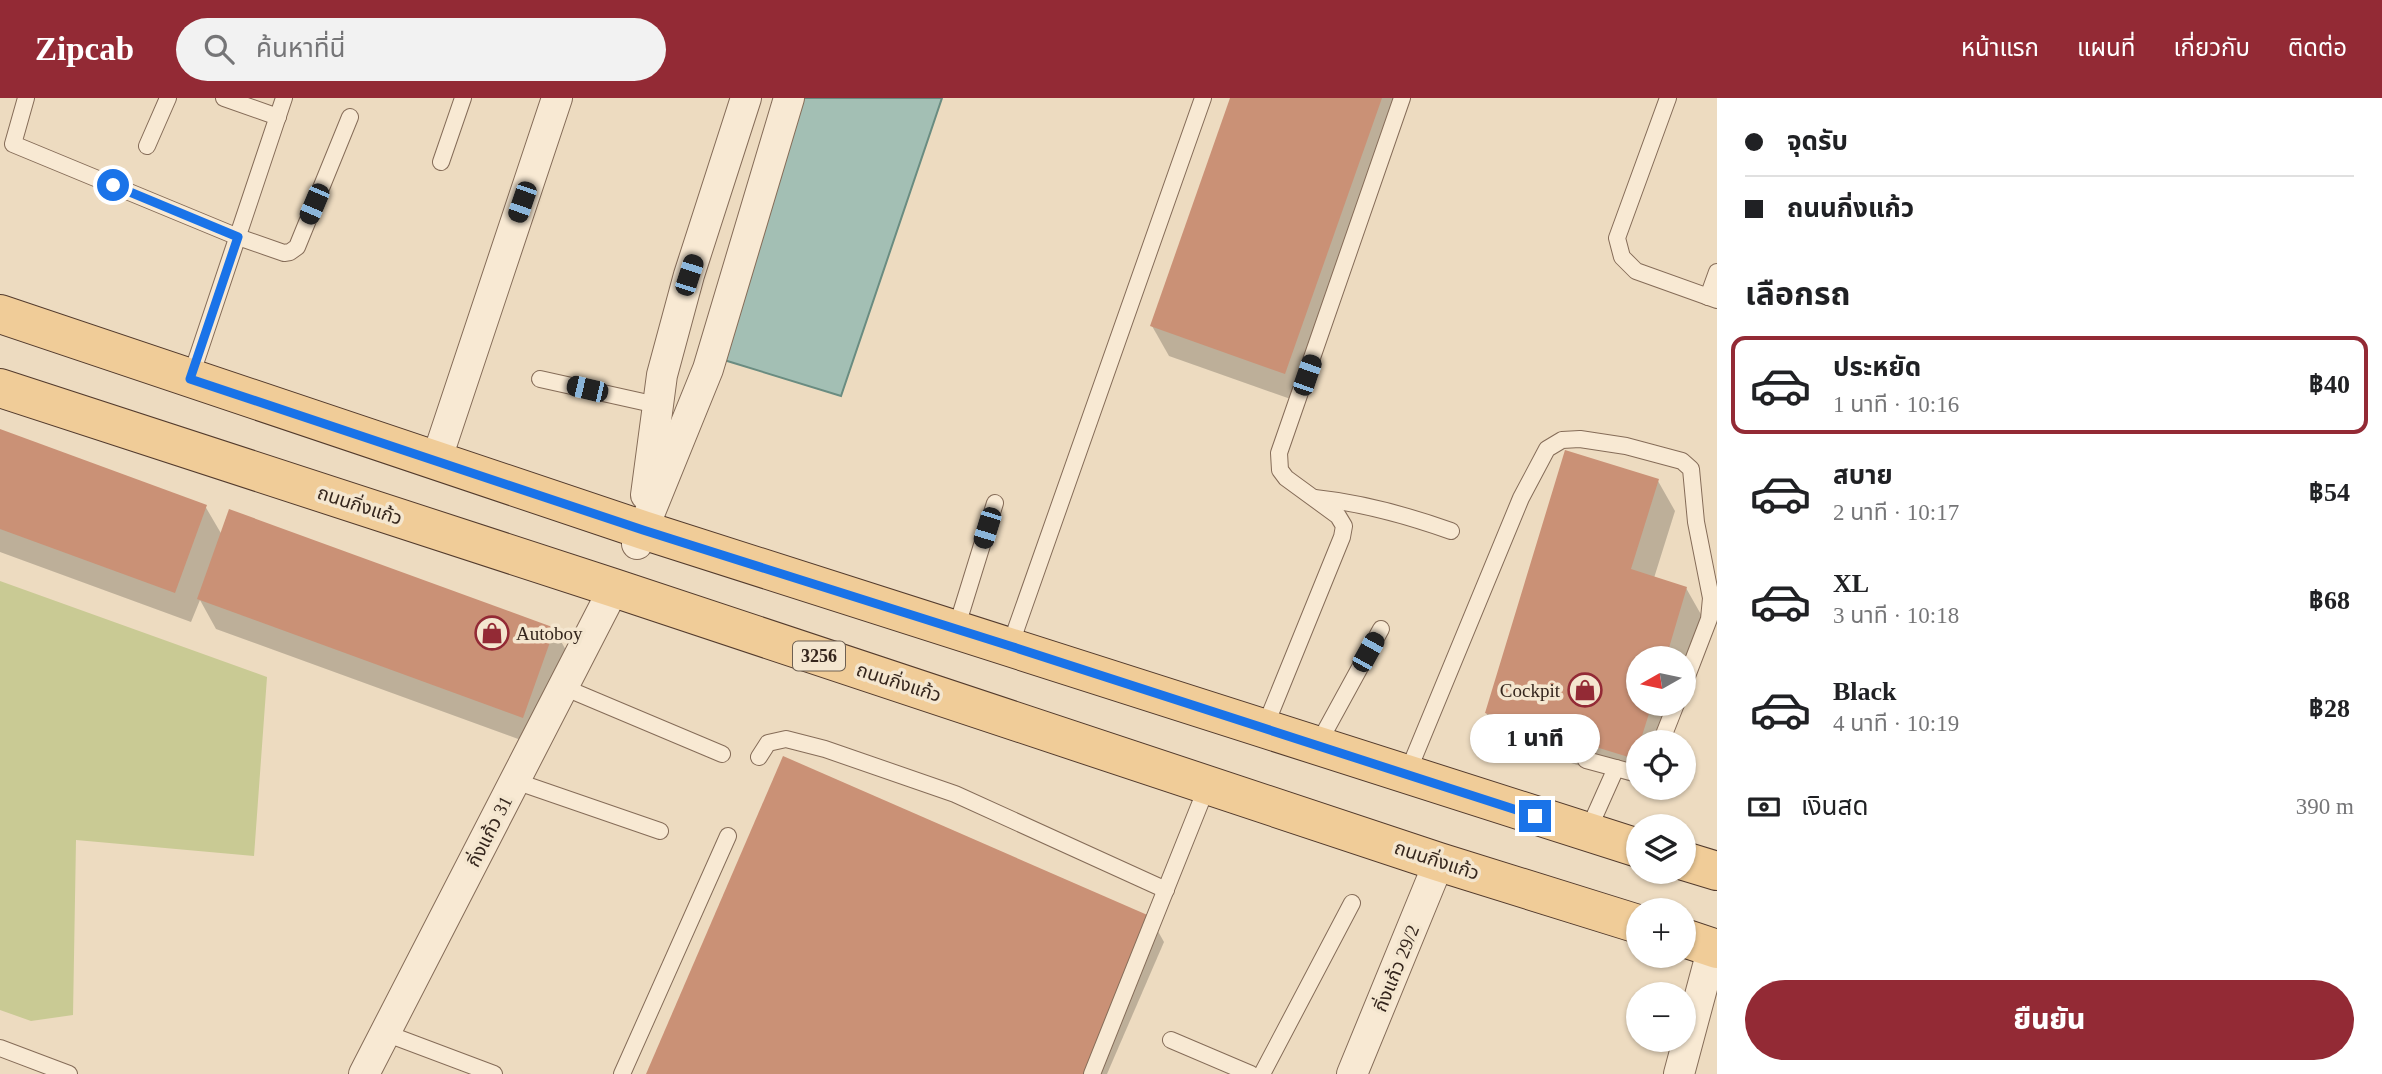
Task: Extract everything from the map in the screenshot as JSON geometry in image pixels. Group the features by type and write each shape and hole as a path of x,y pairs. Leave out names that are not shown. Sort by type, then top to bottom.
{"main road":[{"path":"0,314 436,461 640,537 956,629 1626,844"},
{"name":"ถนนกิ่งแก้ว","path":"0,388 614,588 1439,862 1626,920"},
{"path":"1696,865 1717,871"}],"street":[{"path":"436,461 557,98"},
{"path":"640,537 662,375 689,275 746,98"},
{"path":"640,537 708,369 789,98"},
{"name":"กิ่งแก้ว 31","path":"364,1074 614,588"},
{"name":"กิ่งแก้ว 29/2","path":"1352,1074 1439,862"},
{"path":"1679,1074 1704,945"}],"lane":[{"path":"26,98 13,144 238,237 284,253 297,247 350,117"},
{"path":"147,146 168,98"},
{"path":"224,98 278,117"},
{"path":"190,379 285,98"},
{"path":"441,162 463,98"},
{"path":"1010,646 1203,98"},
{"path":"1264,729 1342,537 1343,526 1338,516 1286,478 1280,470 1279,453 1402,98"},
{"path":"1668,98 1617,238 1622,257 1636,271 1712,298 1717,272"},
{"path":"540,379 657,404"},
{"path":"1407,774 1521,498 1547,449 1562,440 1580,439 1626,446 1682,461 1691,469 1696,522 1711,598 1709,619 1696,653"},
{"path":"1313,497 1373,506 1451,531"},
{"path":"956,629 995,503"},
{"path":"1317,746 1381,629"},
{"path":"563,687 722,754"},
{"path":"759,757 768,743 786,739 825,749 956,794 1166,890"},
{"path":"1586,760 1626,771"},
{"path":"1587,833 1616,768"},
{"path":"515,781 660,831"},
{"path":"1092,1074 1208,784"},
{"path":"622,1074 728,836"},
{"path":"1262,1074 1352,903"},
{"path":"385,1033 494,1074"},
{"path":"1171,1040 1251,1074"},
{"path":"0,1048 69,1074"}],"green space":[{"path":"0,581 267,677 254,856 76,840 73,1015 31,1021 0,1010"}],"shaded area":[{"path":"788,98 942,98 841,396 724,360"}],"building":[{"path":"1230,98 1382,98 1285,374 1150,326"},
{"path":"0,429 207,505 175,593 0,529"},
{"path":"1565,450 1659,479 1631,569 1687,587 1670,646 1626,646 1626,716 1648,716 1644,730 1626,730 1626,756 1485,713"},
{"path":"229,509 555,628 523,718 197,599"},
{"path":"783,756 1152,917 1085,1074 646,1074"}],"place":[{"name":"Autoboy","path":"492,633"},
{"name":"Cockpit","path":"1585,690"}],"route":[{"path":"113,185 238,237 190,379 643,530 1535,816"}]}
